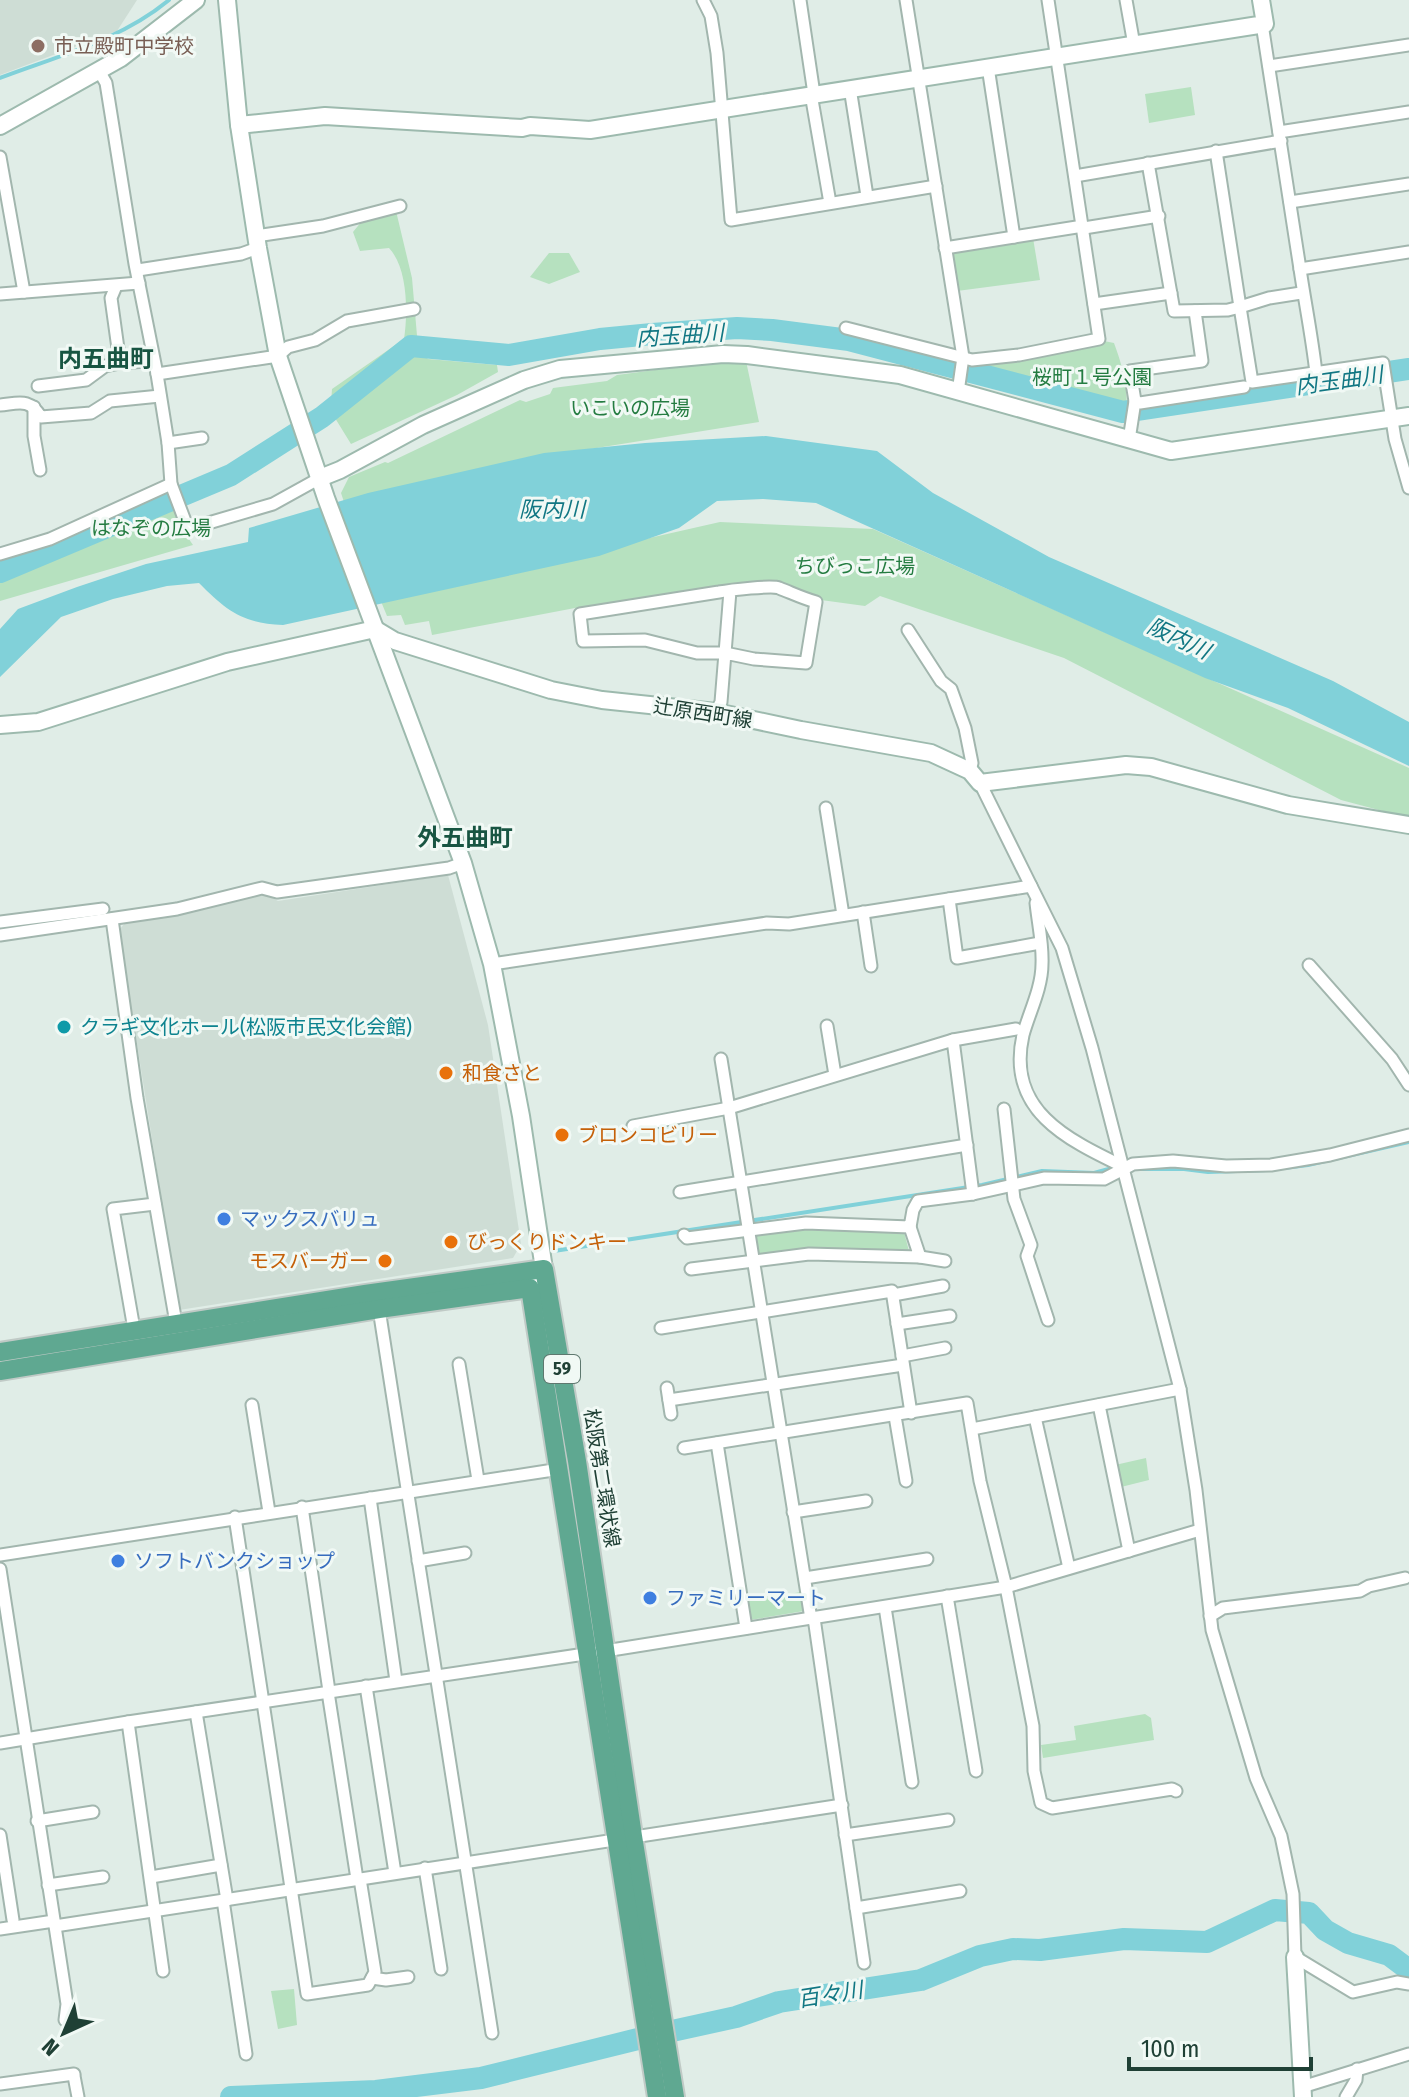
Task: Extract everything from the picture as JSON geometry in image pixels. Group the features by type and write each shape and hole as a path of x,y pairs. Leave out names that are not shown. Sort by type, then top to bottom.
{"main road":[{"path":"0,1352 134,1329 544,1269"},
{"name":"松阪第二環状線","path":"544,1269 575,1446 596,1653"},
{"path":"0,1371 379,1309 530,1288"},
{"name":"松阪第二環状線","path":"530,1288 560,1469 596,1653 652,2016 659,2054 675,2097"},
{"name":"松阪第二環状線","path":"657,2097 659,2054"}],"street":[{"path":"0,126 99,71 142,43 196,0"},
{"path":"227,0 239,125 278,356 326,498 463,863 492,964 521,1116 544,1269 530,1288"},
{"path":"703,0 711,16 723,108 731,220 936,186"},
{"path":"800,0 830,203"},
{"path":"906,0 963,358 959,384"},
{"path":"846,328 972,360 1019,355 1099,339 1048,0"},
{"path":"1126,0 1134,45"},
{"path":"239,125 325,116 590,130 1265,24 1261,0"},
{"path":"1262,24 1300,269 1301,293 1307,304 1316,373"},
{"path":"1269,66 1409,45"},
{"path":"988,67 1014,237"},
{"path":"99,71 106,83 157,374 172,488 188,529 273,504 423,425 524,380 560,369 723,354 900,375 959,384 1171,451 1409,416"},
{"path":"850,88 867,196"},
{"path":"1075,176 1409,112"},
{"path":"1216,151 1252,382 1383,364 1391,419 1409,488"},
{"path":"0,157 24,292"},
{"path":"1148,163 1174,311 1228,310 1301,293"},
{"path":"1290,202 1409,184"},
{"path":"138,270 241,254 257,242 400,206"},
{"path":"945,248 1159,216"},
{"path":"1300,269 1409,252"},
{"path":"0,294 139,283"},
{"path":"116,286 111,298 120,363"},
{"path":"1094,304 1171,293"},
{"path":"157,374 278,356 288,347 315,340 347,321 414,309"},
{"path":"1129,440 1135,402 1130,371 1202,361 1195,311"},
{"path":"38,386 86,380 105,366 146,361"},
{"path":"1135,402 1244,387"},
{"path":"0,405 25,402 34,406 41,417 91,413 110,401 160,396"},
{"path":"34,406 33,427 40,470"},
{"path":"168,443 202,438"},
{"path":"0,554 50,539 172,488"},
{"path":"770,586 816,602 806,663 754,659 725,653 685,651 645,640 583,641 580,614 770,586"},
{"path":"716,712 721,702 730,591"},
{"path":"0,725 38,722 227,662 375,629"},
{"name":"辻原西町線","path":"375,629 395,641 524,684 602,700 716,712 923,751 954,761 975,777"},
{"path":"908,630 941,681 951,689 965,728 975,777 1062,948 1123,1170 1180,1389 1210,1616 1256,1778 1277,1822 1293,1894 1303,2092 1357,2069 1409,2054"},
{"path":"975,777 1126,765 1151,767 1288,805 1409,825"},
{"path":"826,808 843,915"},
{"path":"0,935 188,907 262,888 277,892 449,868 463,863"},
{"path":"492,964 767,923 789,924 949,899 1033,891"},
{"path":"1033,891 1043,966 1023,1036 1019,1065 1024,1089 1042,1116 1123,1170"},
{"path":"949,899 957,958 1040,943"},
{"path":"0,922 103,909"},
{"path":"863,912 871,966"},
{"path":"112,919 176,1323"},
{"path":"1309,965 1360,1021 1409,1085"},
{"path":"827,1026 835,1075"},
{"path":"633,1126 729,1108 953,1040 1016,1029"},
{"path":"953,1040 972,1186"},
{"path":"721,1059 842,1805 864,1963"},
{"path":"1004,1109 1014,1199 1031,1245 1027,1256 1048,1320"},
{"path":"920,1257 910,1227 918,1201 972,1186 1013,1178 1095,1180 1123,1170 1173,1161 1226,1166 1271,1165 1330,1155 1409,1135"},
{"path":"680,1192 967,1145"},
{"path":"134,1329 113,1209 155,1204"},
{"path":"684,1235 687,1238 747,1223 826,1222 910,1227"},
{"path":"691,1269 822,1253 945,1261"},
{"path":"893,1295 943,1286"},
{"path":"661,1328 892,1291 911,1413"},
{"path":"379,1309 492,2033"},
{"path":"897,1324 950,1316"},
{"path":"671,1414 668,1394 773,1384 903,1360 945,1348"},
{"path":"459,1364 478,1480"},
{"path":"972,1429 1180,1389"},
{"path":"684,1448 967,1403 980,1481 1006,1587 1033,1726 1034,1771 1041,1803 1052,1808 1172,1789 1176,1791"},
{"path":"252,1405 269,1512"},
{"path":"1099,1405 1129,1551"},
{"path":"895,1416 906,1481"},
{"path":"1035,1417 1069,1568"},
{"path":"717,1443 746,1628"},
{"path":"0,1555 560,1469"},
{"path":"370,1498 396,1681"},
{"path":"793,1512 866,1501"},
{"path":"235,1517 307,1994 368,1985 375,1972 302,1507"},
{"path":"0,1743 1006,1587 1200,1530"},
{"path":"418,1561 465,1553"},
{"path":"805,1578 927,1559"},
{"path":"0,1569 67,2004 65,2020"},
{"path":"1210,1616 1223,1608 1360,1591 1405,1578"},
{"path":"947,1596 976,1771"},
{"path":"885,1607 912,1782"},
{"path":"366,1686 395,1873"},
{"path":"196,1712 221,1865 246,2054"},
{"path":"128,1722 163,1971"},
{"path":"0,1929 225,1900 842,1805"},
{"path":"37,1821 93,1812"},
{"path":"845,1835 948,1820"},
{"path":"0,1835 13,1920"},
{"path":"151,1877 221,1865"},
{"path":"425,1868 441,1969"},
{"path":"48,1885 103,1877"},
{"path":"856,1908 960,1891"},
{"path":"1295,1957 1353,1992 1397,1982 1409,1984"},
{"path":"372,1978 408,1977"},
{"path":"1346,2097 1356,2080 1357,2069"},
{"path":"0,2084 74,2075 78,2097"}],"shaded area":[{"name":"市立殿町中学校","path":"0,0 137,0 117,31 0,75"},
{"path":"448,875 488,1025 521,1244 513,1258 179,1310 119,930 126,922 265,894 278,901"}],"green space":[{"path":"1191,87 1195,115 1149,123 1145,94"},
{"path":"396,211 412,278 418,347 428,359 497,365 498,372 457,395 351,444 335,418 317,423 312,413 331,403 332,389 404,339 405,291 400,267 389,248 360,251 353,232 362,221"},
{"path":"1033,238 1040,280 957,291 951,255 955,250"},
{"path":"549,253 569,253 580,272 549,284 530,277"},
{"name":"桜町１号公園","path":"1104,341 1114,343 1124,379 1126,417 1121,421 1051,397 1023,393 970,376 972,365 1070,350"},
{"name":"いこいの広場","path":"723,361 746,361 759,422 534,458 345,505 341,493 349,477 388,463 520,400 526,402 550,394 553,388 607,381 617,375"},
{"name":"はなぞの広場","path":"165,493 193,545 0,601 0,557"},
{"name":"ちびっこ広場","path":"720,522 873,529 1409,768 1409,818 1341,800 1064,658 880,596 865,606 821,600 791,590 706,590 575,608 432,635 429,621 405,625 401,615 387,616 380,599"},
{"path":"823,1228 904,1232 910,1255 758,1257 754,1233"},
{"path":"1146,1458 1149,1480 1121,1487 1115,1465"},
{"path":"801,1592 804,1611 750,1620 747,1601"},
{"path":"1145,1714 1151,1718 1154,1740 1043,1758 1041,1745 1076,1740 1074,1726"},
{"path":"294,1989 297,2025 278,2029 271,1991"}],"water":[{"name":"阪内川","path":"766,436 877,451 933,493 1049,557 1333,681 1409,722 1409,766 1288,708 1205,678 816,503 763,499 717,501 679,528 599,556 283,625 257,622 236,614 199,583 167,586 113,599 61,617 0,677 0,629 18,609 146,564 248,542 249,528 368,493 544,453"}],"waterway":[{"path":"0,78 110,36 169,0"},
{"name":"内玉曲川","path":"0,572 231,475 322,417 411,346 509,355 600,339 652,334 737,328 772,330 849,340 1123,412 1409,369"},
{"path":"1284,1168 1409,1142"},
{"path":"554,1251 982,1185 1042,1171 1094,1173 1116,1167"},
{"path":"1129,1169 1208,1172 1267,1170"},
{"name":"百々川","path":"231,2097 376,2091 481,2078 736,2017 779,2002 921,1980 980,1956 1013,1949 1040,1950 1124,1939 1207,1942 1275,1910 1309,1913 1325,1930 1348,1943 1389,1955 1409,1970"}],"place":[{"name":"市立殿町中学校","path":"38,46"},
{"name":"クラギ文化ホール(松阪市民文化会館)","path":"64,1027"},
{"name":"和食さと","path":"446,1073"},
{"name":"ブロンコビリー","path":"562,1135"},
{"name":"マックスバリュ","path":"224,1219"},
{"name":"びっくりドンキー","path":"451,1242"},
{"name":"モスバーガー","path":"385,1261"},
{"name":"ソフトバンクショップ","path":"118,1561"},
{"name":"ファミリーマート","path":"650,1598"}],"district":[{"name":"内五曲町","path":"106,359"},
{"name":"外五曲町","path":"465,838"}]}
